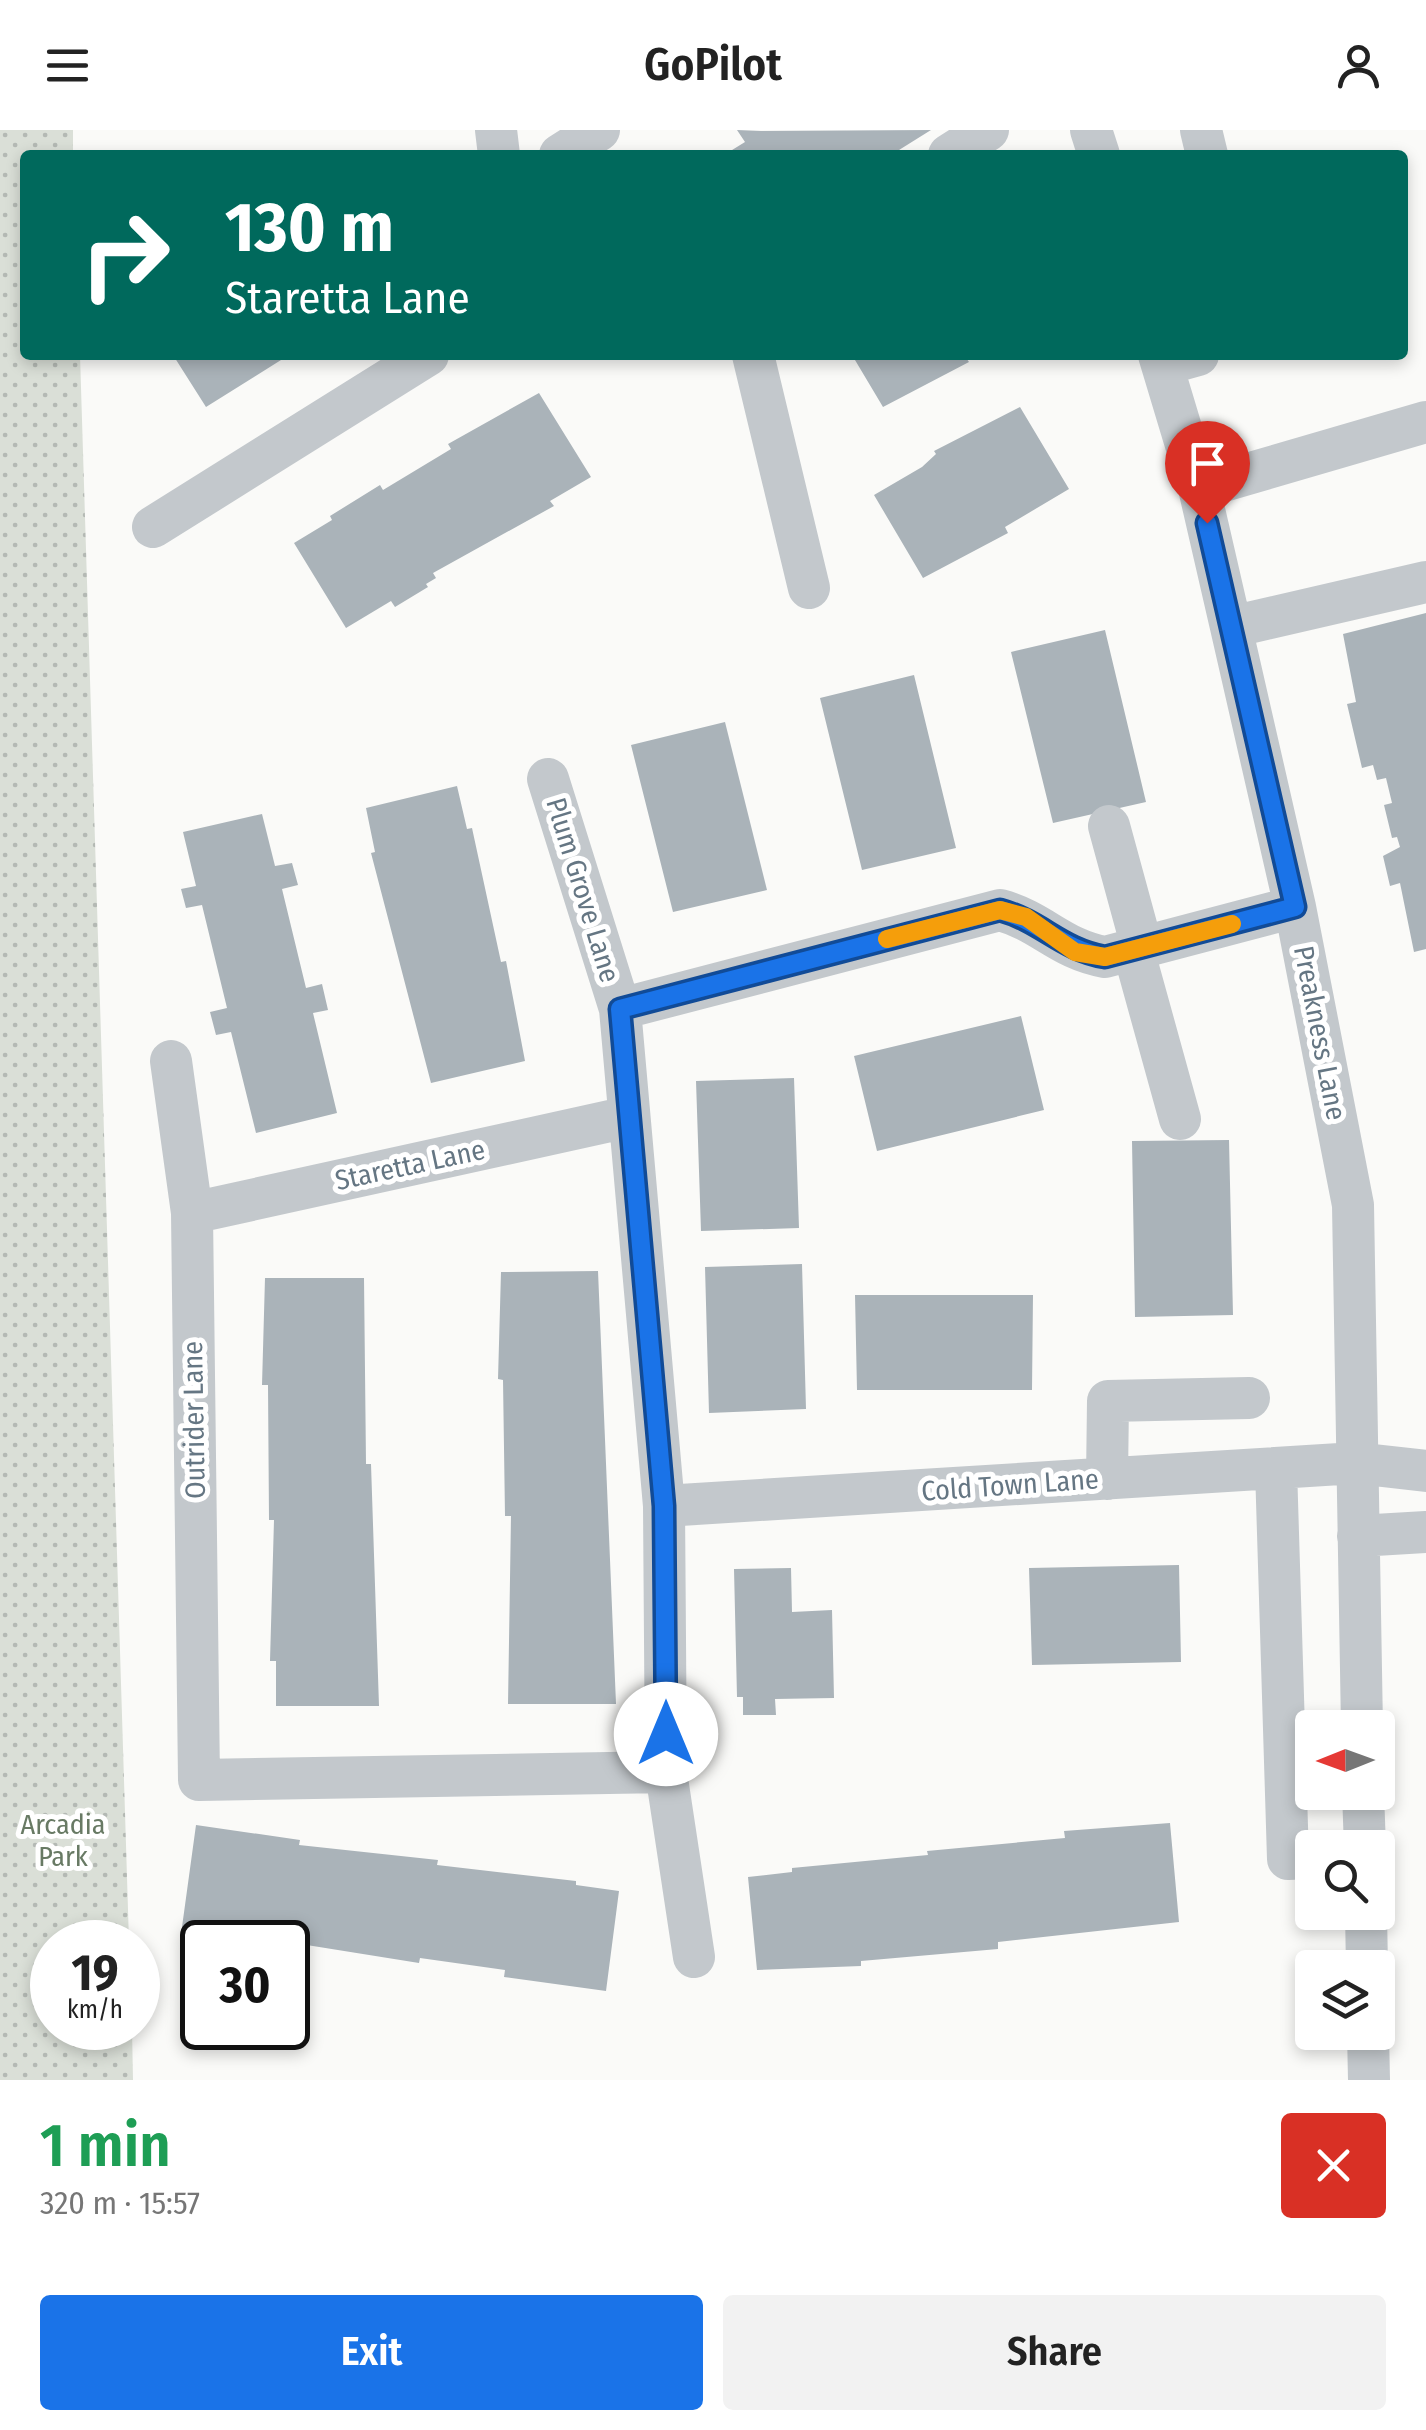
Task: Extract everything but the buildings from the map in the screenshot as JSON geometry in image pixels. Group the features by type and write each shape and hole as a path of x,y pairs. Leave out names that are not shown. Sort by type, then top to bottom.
{"street":[{"path":"568,150 599,130"},
{"path":"957,150 988,130"},
{"path":"153,528 420,360"},
{"path":"755,360 809,588"},
{"name":"Preakness Lane","path":"1173,360 1295,907 1353,1205 1362,1710"},
{"path":"1199,488 1426,422"},
{"path":"1231,627 1426,582"},
{"name":"Plum Grove Lane","path":"548,779 620,1009 664,1506 666,1772 694,1957"},
{"path":"1109,826 1180,1119"},
{"path":"620,1009 1000,910 1026,917 1075,952 1105,957 1295,907"},
{"name":"Outrider Lane","path":"171,1062 192,1213 199,1780 666,1772"},
{"name":"Staretta Lane","path":"192,1213 628,1118"},
{"path":"1107,1478 1108,1401 1249,1398"},
{"name":"Cold Town Lane","path":"664,1506 1356,1463 1426,1472"},
{"path":"1276,1468 1288,1859 1295,1859"},
{"path":"1358,1536 1426,1532"},
{"path":"1368,2050 1369,2080"}],"green space":[{"name":"Arcadia Park","path":"0,130 73,130 73,150 20,150 20,360 80,360 128,1920 30,1920 30,2050 132,2050 133,2080 0,2080"}],"slow traffic":[{"path":"887,939 1000,910 1026,917 1075,952 1105,957 1232,924"}],"route":[{"path":"666,1734 664,1506 620,1009 1000,910 1026,917 1075,952 1105,957 1295,907 1207,523"}]}
